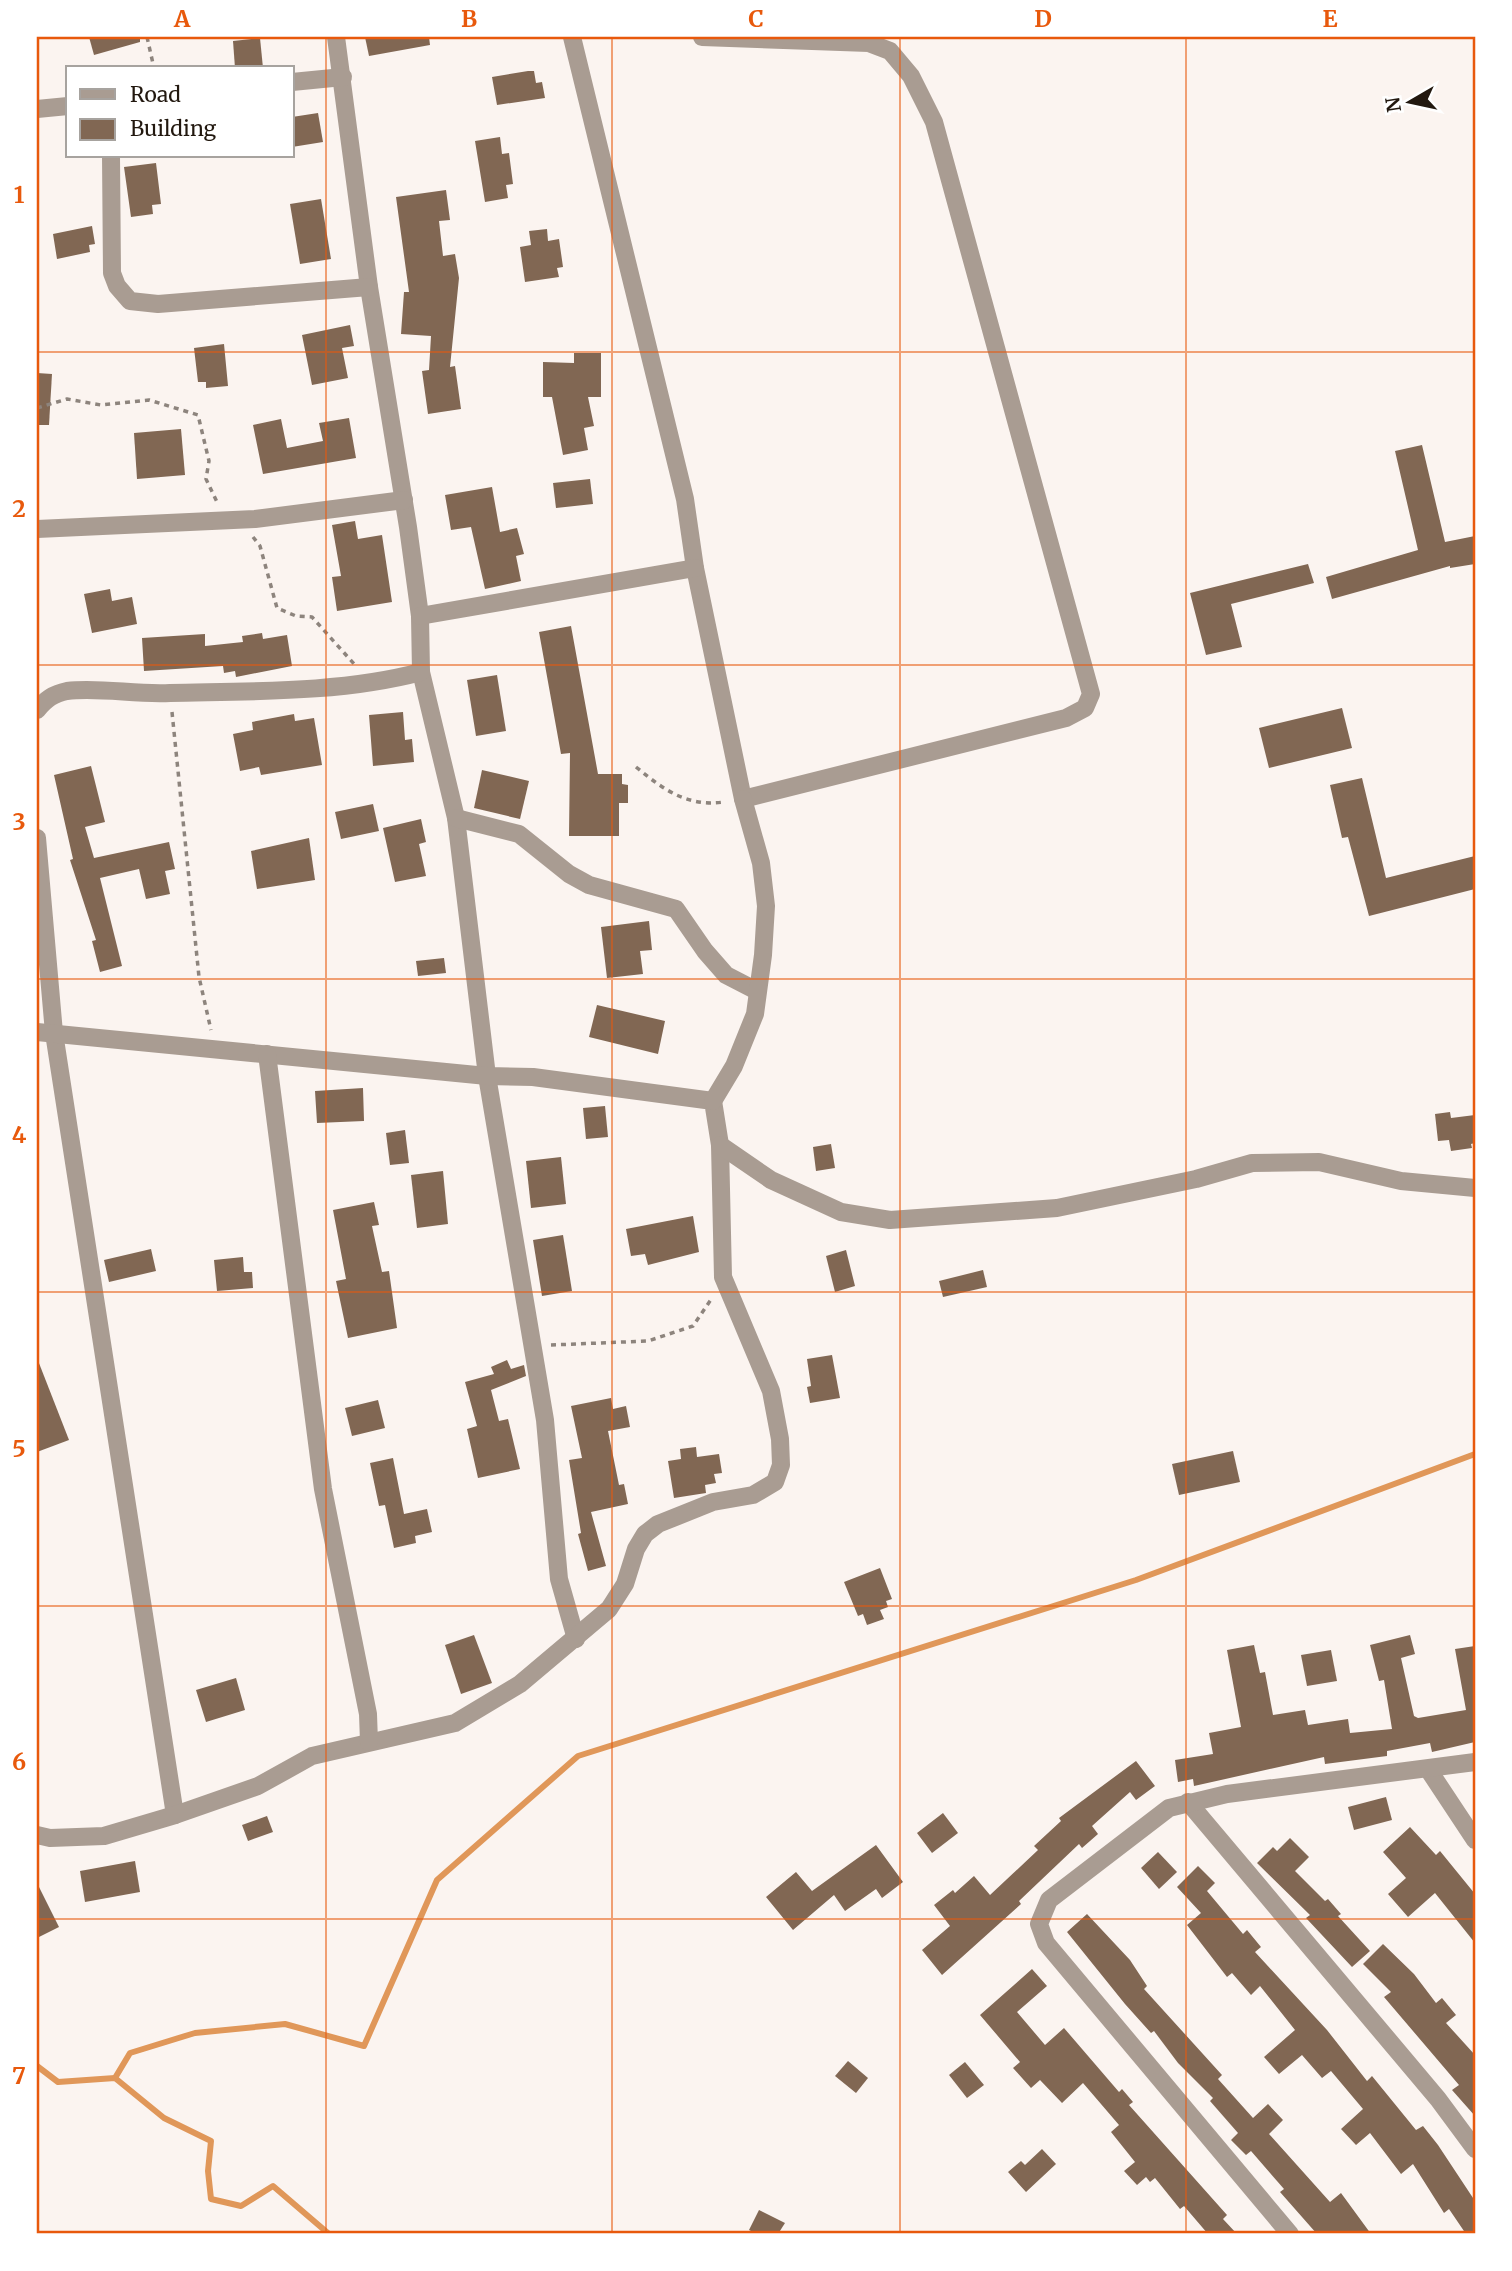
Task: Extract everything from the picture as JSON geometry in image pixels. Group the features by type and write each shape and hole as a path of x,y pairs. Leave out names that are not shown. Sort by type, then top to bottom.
{"street":[{"path":"336,37 369,287 420,616 421,671 456,818 487,1076 545,1420 559,1579 576,1639"},
{"path":"37,1835 50,1838 104,1836 258,1786 312,1756 456,1723 520,1684 608,1609 625,1584 636,1549 645,1534 669,1520 713,1502 753,1495 775,1482 781,1465 780,1439 771,1391 723,1277 720,1145 713,1101 734,1066 755,1014 766,906 761,863 743,799 695,568 685,499 572,37"},
{"path":"702,37 869,43 890,51 911,76 934,122 1091,694 1085,708 1066,719 743,799"},
{"path":"294,82 343,76"},
{"path":"37,109 66,106"},
{"path":"111,158 112,273 117,286 130,301 158,304 369,287"},
{"path":"37,529 255,519 404,500"},
{"path":"420,616 695,568"},
{"path":"37,710 48,697 68,691 170,694 364,682 421,671"},
{"path":"456,818 519,834 569,874 589,885 677,909 705,951 726,975 757,991"},
{"path":"37,838 45,1033 175,1815"},
{"path":"45,1033 487,1076 533,1077 713,1101"},
{"path":"267,1054 323,1489 368,1714 369,1742"},
{"path":"720,1145 771,1180 841,1212 890,1220 1057,1208 1196,1179 1252,1163 1320,1162 1401,1181 1475,1188"},
{"path":"1290,2234 1046,1943 1039,1924 1049,1900 1169,1808 1227,1794 1475,1762"},
{"path":"1428,1769 1475,1840"},
{"path":"1188,1802 1438,2099 1475,2150"}],"path":[{"path":"147,37 154,66"},
{"path":"170,694 198,977 216,1049"},
{"path":"636,768 670,795 704,805 743,799"},
{"path":"531,1347 648,1341 693,1326 715,1295 723,1277"}],"building":[{"path":"89,37 140,37 140,42 94,55"},
{"path":"365,37 429,37 430,45 369,56"},
{"path":"260,38 263,66 235,66 233,41"},
{"path":"534,71 536,83 542,82 545,98 497,105 492,77"},
{"path":"318,113 323,142 294,147 294,117"},
{"path":"500,137 502,154 509,153 513,184 506,185 508,198 485,202 475,141"},
{"path":"156,163 161,204 152,205 153,214 131,217 124,167"},
{"path":"446,190 450,220 439,221 443,256 455,254 459,278 450,367 455,366 461,409 428,414 422,371 429,370 431,336 401,334 404,292 409,292 396,197"},
{"path":"321,199 331,259 300,264 290,204"},
{"path":"92,226 95,244 89,245 90,252 57,259 53,234"},
{"path":"547,229 548,241 559,239 563,267 557,268 559,277 525,282 520,247 531,245 529,231"},
{"path":"350,325 354,346 342,348 348,378 312,385 302,335"},
{"path":"224,344 228,386 206,388 206,382 198,382 194,348"},
{"path":"574,353 601,353 601,397 588,397 594,426 584,428 588,450 563,455 552,397 543,397 543,362 574,363"},
{"path":"37,373 52,374 49,425 37,425"},
{"path":"349,418 356,458 263,474 253,425 281,419 287,448 323,441 319,423"},
{"path":"181,429 185,475 137,479 134,433"},
{"path":"1422,445 1445,542 1475,536 1475,564 1450,566 1332,599 1326,577 1418,550 1395,451"},
{"path":"590,479 593,504 556,508 553,483"},
{"path":"492,487 500,532 517,528 524,554 516,556 521,581 485,589 471,527 451,530 445,495"},
{"path":"355,521 358,539 382,535 392,602 337,611 332,577 341,576 332,525"},
{"path":"1308,564 1314,583 1231,604 1242,647 1206,655 1190,593"},
{"path":"110,589 112,601 132,597 137,624 92,633 84,594"},
{"path":"571,626 598,774 622,774 622,784 628,785 628,803 619,803 619,836 569,836 570,753 561,754 539,632"},
{"path":"262,633 263,639 287,635 292,666 236,677 235,671 224,673 223,666 144,671 142,638 205,634 205,646 243,642 242,636"},
{"path":"497,675 506,731 476,736 467,680"},
{"path":"1342,708 1352,748 1269,768 1259,728"},
{"path":"403,712 405,740 412,739 414,762 373,766 369,715"},
{"path":"294,714 295,721 314,718 322,765 261,775 259,767 240,771 233,734 253,730 252,722"},
{"path":"91,766 105,822 85,827 94,858 169,842 175,869 165,871 170,894 146,899 139,869 100,878 122,966 100,972 92,941 96,940 70,860 73,859 54,775"},
{"path":"482,770 529,781 520,819 474,808"},
{"path":"1362,778 1386,878 1475,856 1475,889 1369,916 1348,837 1342,838 1330,785"},
{"path":"373,804 379,831 341,839 335,812"},
{"path":"421,819 426,842 419,844 426,876 395,882 383,828"},
{"path":"309,838 315,880 257,889 251,851"},
{"path":"649,921 652,950 640,951 643,974 607,978 601,927"},
{"path":"444,958 446,973 418,976 416,961"},
{"path":"597,1005 665,1021 658,1054 589,1037"},
{"path":"363,1088 364,1121 317,1123 315,1091"},
{"path":"605,1106 608,1137 586,1139 583,1108"},
{"path":"1450,1112 1451,1118 1475,1115 1475,1143 1471,1144 1472,1148 1451,1151 1449,1140 1438,1141 1435,1114"},
{"path":"405,1130 409,1163 390,1165 386,1133"},
{"path":"831,1144 835,1168 816,1171 813,1147"},
{"path":"561,1157 566,1204 531,1208 526,1161"},
{"path":"443,1171 448,1224 417,1228 411,1175"},
{"path":"374,1202 379,1225 372,1226 382,1272 389,1271 397,1328 348,1338 336,1281 346,1279 333,1210"},
{"path":"693,1216 699,1252 648,1265 645,1254 631,1256 626,1229"},
{"path":"563,1235 572,1291 542,1296 533,1240"},
{"path":"151,1249 156,1271 109,1282 104,1260"},
{"path":"846,1250 855,1286 835,1292 826,1256"},
{"path":"243,1257 244,1272 252,1272 253,1288 217,1291 214,1260"},
{"path":"983,1270 987,1287 943,1297 939,1281"},
{"path":"832,1355 840,1398 810,1403 807,1387 811,1386 807,1359"},
{"path":"37,1358 69,1440 37,1452"},
{"path":"507,1360 511,1369 524,1365 526,1376 491,1390 499,1421 508,1419 520,1469 478,1478 467,1429 477,1426 465,1382 494,1374 491,1367"},
{"path":"611,1398 613,1409 626,1406 630,1427 608,1431 619,1485 624,1484 628,1504 591,1512 606,1566 588,1571 578,1534 581,1533 569,1460 582,1458 571,1406"},
{"path":"378,1400 385,1428 352,1436 345,1408"},
{"path":"696,1447 697,1457 719,1454 722,1473 714,1474 716,1483 705,1485 706,1493 674,1498 668,1461 681,1459 680,1449"},
{"path":"1233,1451 1240,1482 1179,1495 1172,1464"},
{"path":"393,1458 404,1514 427,1509 432,1532 415,1536 416,1543 394,1548 385,1505 379,1506 370,1463"},
{"path":"880,1568 892,1599 886,1601 888,1607 880,1610 884,1619 867,1625 863,1614 858,1616 844,1582"},
{"path":"474,1635 492,1683 461,1694 445,1645"},
{"path":"1410,1635 1415,1654 1401,1658 1414,1716 1418,1718 1466,1710 1455,1649 1475,1646 1475,1742 1432,1752 1430,1743 1387,1751 1387,1756 1325,1764 1324,1757 1194,1786 1193,1779 1178,1782 1175,1760 1213,1754 1209,1733 1241,1727 1227,1650 1254,1645 1260,1673 1265,1672 1273,1715 1305,1710 1308,1725 1348,1719 1350,1733 1392,1729 1384,1680 1379,1681 1370,1645"},
{"path":"1331,1650 1337,1681 1307,1686 1301,1655"},
{"path":"236,1678 245,1710 206,1722 196,1690"},
{"path":"1136,1761 1155,1786 1136,1800 1130,1792 1092,1826 1098,1834 1082,1848 1079,1844 1019,1901 1021,1904 942,1975 922,1950 950,1926 934,1905 953,1890 955,1893 974,1876 990,1895 1038,1850 1034,1846 1061,1821 1059,1818"},
{"path":"1386,1797 1392,1820 1354,1830 1348,1807"},
{"path":"943,1813 958,1833 932,1853 917,1833"},
{"path":"267,1816 273,1832 248,1841 242,1825"},
{"path":"1410,1827 1436,1855 1440,1851 1475,1894 1475,1943 1435,1893 1408,1917 1388,1894 1406,1878 1383,1852"},
{"path":"1290,1838 1309,1857 1295,1871 1325,1901 1328,1899 1341,1914 1338,1916 1370,1951 1352,1967 1306,1918 1310,1915 1257,1863 1273,1847 1277,1851"},
{"path":"876,1845 903,1882 882,1898 876,1889 845,1911 834,1895 793,1930 766,1897 796,1872 812,1891"},
{"path":"1158,1852 1177,1872 1159,1889 1141,1868"},
{"path":"135,1861 140,1892 85,1902 80,1871"},
{"path":"1198,1866 1215,1883 1207,1891 1243,1934 1247,1930 1261,1947 1255,1952 1327,2030 1367,2081 1372,2076 1416,2130 1423,2126 1438,2145 1475,2201 1475,2234 1466,2234 1449,2209 1444,2213 1413,2164 1401,2174 1370,2133 1356,2145 1341,2129 1363,2109 1331,2071 1322,2078 1302,2055 1279,2074 1264,2057 1295,2030 1260,1986 1251,1995 1232,1973 1227,1977 1187,1925 1201,1913 1177,1887"},
{"path":"37,1883 59,1927 37,1938"},
{"path":"1087,1914 1130,1960 1147,1986 1144,1989 1222,2075 1218,2079 1253,2118 1268,2104 1283,2120 1269,2134 1330,2202 1341,2193 1371,2234 1317,2234 1280,2192 1284,2189 1251,2151 1246,2155 1231,2140 1238,2133 1210,2101 1213,2098 1178,2063 1154,2031 1151,2033 1125,2004 1067,1932"},
{"path":"1383,1944 1414,1974 1436,2003 1442,1998 1456,2015 1446,2023 1475,2055 1475,2116 1452,2090 1459,2085 1384,1997 1391,1992 1363,1964"},
{"path":"1032,1969 1047,1986 1017,2012 1045,2045 1064,2028 1119,2092 1122,2089 1133,2102 1129,2105 1227,2215 1223,2219 1237,2234 1208,2234 1184,2206 1180,2209 1155,2178 1150,2182 1146,2177 1137,2185 1124,2171 1135,2162 1111,2132 1119,2125 1083,2083 1062,2103 1040,2080 1031,2088 1013,2068 1020,2062 980,2015"},
{"path":"848,2061 868,2078 856,2093 835,2076"},
{"path":"965,2062 984,2085 967,2098 949,2075"},
{"path":"1042,2149 1056,2164 1026,2192 1008,2172 1021,2161 1025,2165"},
{"path":"759,2210 785,2223 778,2234 757,2234 749,2230"}],"waterway":[{"path":"115,2078 130,2053 195,2033 285,2024 364,2046 437,1880 578,1756 1136,1580 1475,1454"},
{"path":"37,2066 58,2082 115,2078 164,2118 211,2141 208,2171 211,2199 241,2206 273,2186 329,2234"}]}
